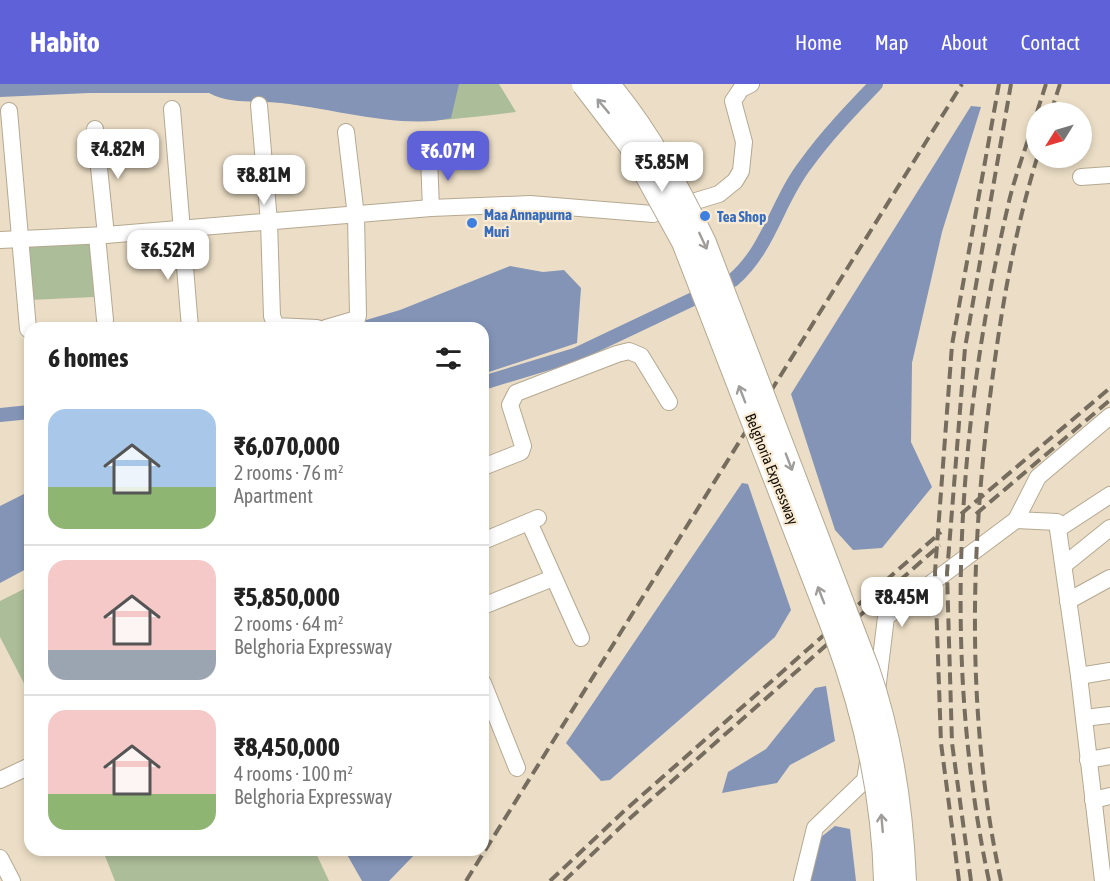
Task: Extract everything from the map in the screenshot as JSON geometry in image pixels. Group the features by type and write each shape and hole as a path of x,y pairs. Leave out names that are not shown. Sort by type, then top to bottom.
{"highway":[{"name":"Belghoria Expressway","path":"584,84 630,144 684,242 836,634 857,690 872,750 882,817 886,881"},
{"name":"Belghoria Expressway","path":"607,84 645,137 679,192 704,243 867,669 880,705 891,750 900,819 904,881"}],"street":[{"path":"0,240 102,235 356,216 431,208 530,204 653,214 719,194 735,181 741,171 744,142 733,101 741,89 751,84"},
{"path":"259,105 269,222 272,316 274,322"},
{"path":"172,109 189,322"},
{"path":"9,111 28,322"},
{"path":"95,129 105,320"},
{"path":"346,132 356,216 357,319 347,322"},
{"path":"429,159 431,208"},
{"path":"1081,177 1110,175"},
{"path":"489,465 521,452 523,446 510,405 516,393 617,354 629,351 641,356 669,402"},
{"path":"802,881 815,828 865,780 886,617 1016,520 1038,477 1110,416"},
{"path":"1058,529 1110,495"},
{"path":"489,539 534,520 553,579 581,638"},
{"path":"1016,520 1057,522 1079,676 1093,800 1103,838 1103,881"},
{"path":"1064,566 1110,528"},
{"path":"1068,601 1110,578"},
{"path":"489,604 553,579"},
{"path":"1079,676 1110,671"},
{"path":"489,698 517,768"},
{"path":"1084,718 1110,715"},
{"path":"1088,760 1110,756"},
{"path":"0,780 24,769"},
{"path":"1093,800 1110,796"},
{"path":"0,858 12,881"}],"green space":[{"path":"0,84 499,84 516,112 412,121 210,93 104,92"},
{"path":"91,242 94,297 30,300 28,244"},
{"path":"24,589 24,683 0,637 0,601"},
{"path":"105,856 317,856 329,881 115,881"}],"water":[{"path":"0,84 459,84 451,118 412,121 367,117 281,103 235,101 209,93 89,93 0,97"},
{"path":"971,106 981,107 942,232 912,363 911,442 932,487 882,548 853,550 835,530 791,394"},
{"path":"510,266 543,272 564,270 581,288 577,343 489,372 489,322 359,322 400,310"},
{"path":"742,483 748,484 791,610 775,637 610,780 601,781 566,743"},
{"path":"24,494 24,570 0,583 0,506"},
{"path":"826,686 835,741 790,765 777,783 722,793 728,772 766,749 815,688"},
{"path":"835,826 850,829 856,881 806,881 811,845"},
{"path":"348,856 413,856 389,881 362,881"}],"waterway":[{"path":"489,381 575,355 733,280 756,254 796,178 806,164 876,84"},
{"path":"0,415 24,413"}],"railway":[{"path":"489,844 962,84"},
{"path":"959,881 941,743 935,572 952,345 999,84"},
{"path":"971,881 952,743 947,573 965,348 1011,84"},
{"path":"1040,102 1046,84"},
{"path":"1054,102 1060,84"},
{"path":"989,881 974,798 965,714 961,630 962,545 967,460 976,376 990,292 1010,198 1026,146"},
{"path":"1001,881 982,759 977,697 976,573 984,450 991,389 1015,243 1034,168"},
{"path":"961,514 1110,388"},
{"path":"976,514 1110,400"},
{"path":"550,881 623,812 941,532"},
{"path":"564,881 629,819 940,545"},
{"path":"466,881 482,856"}],"place":[{"name":"Tea Shop","path":"705,216"},
{"name":"Maa Annapurna Muri","path":"472,223"}]}
